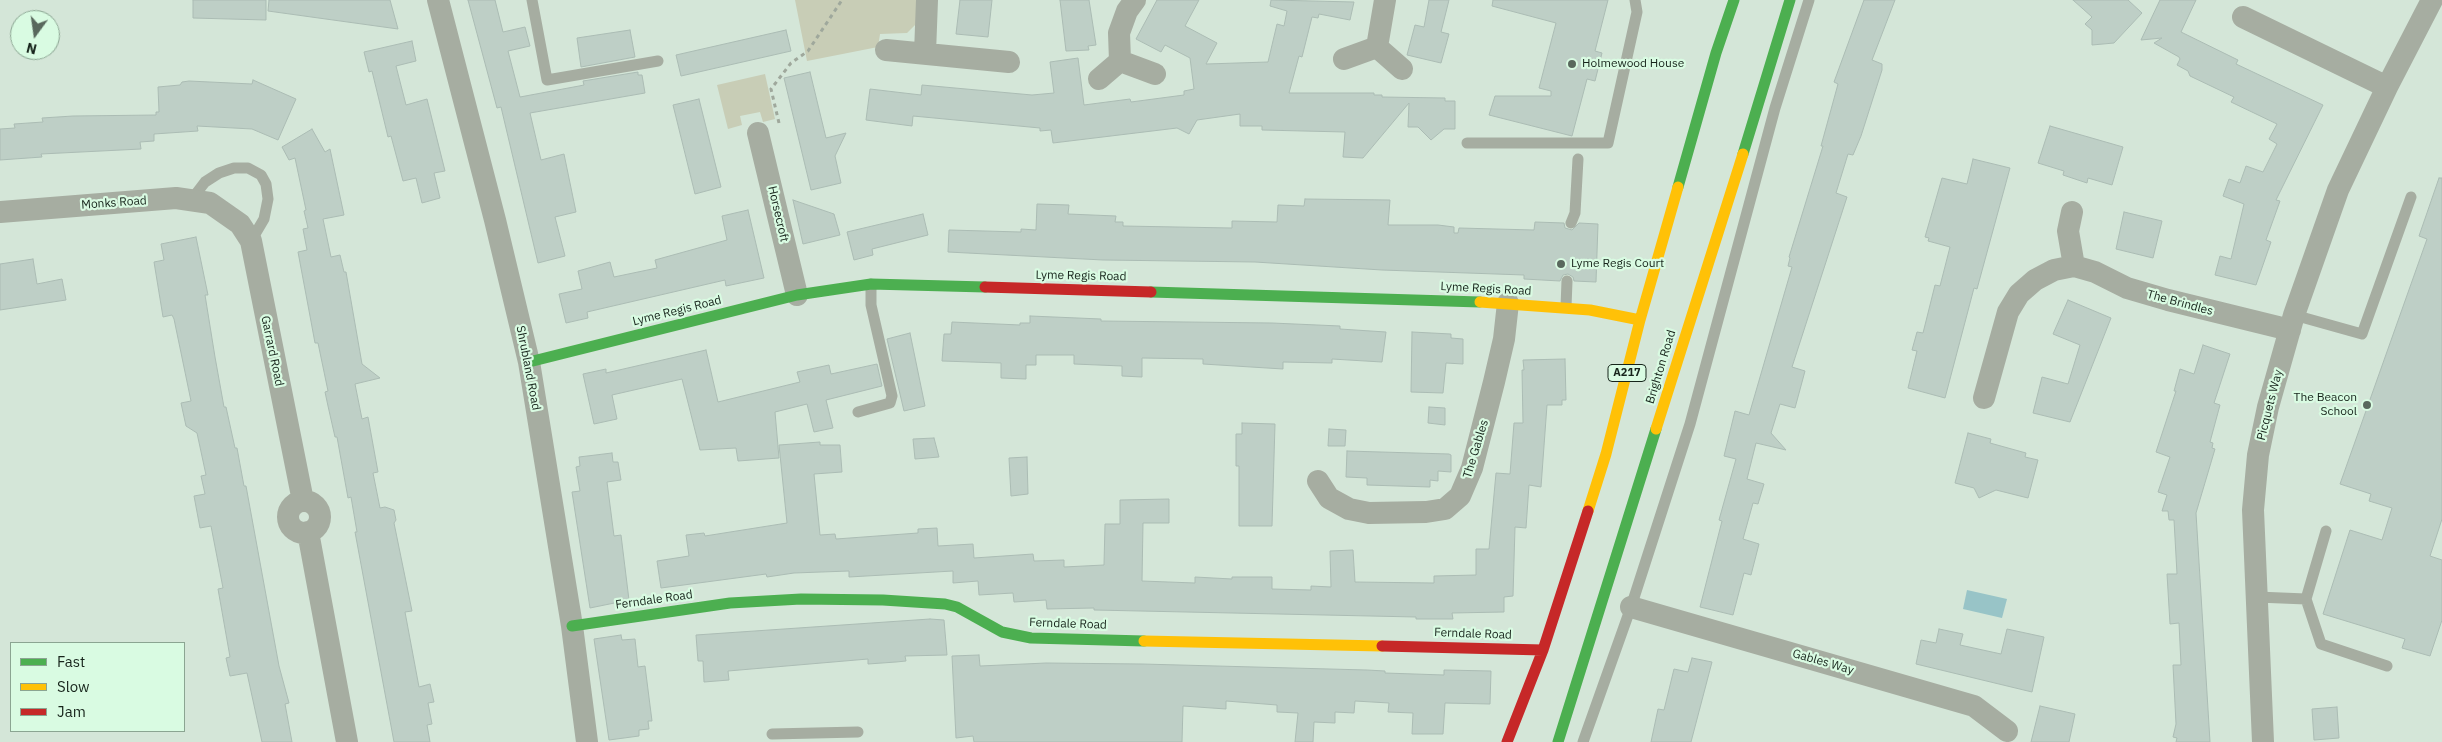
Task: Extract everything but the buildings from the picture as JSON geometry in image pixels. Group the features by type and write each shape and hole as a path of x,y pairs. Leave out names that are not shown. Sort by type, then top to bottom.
{"main road":[{"name":"A217","path":"1507,742 1543,650 1606,454 1640,320 1716,53 1734,0"},
{"name":"Brighton Road","path":"1558,742 1748,140 1790,0"},
{"name":"Lyme Regis Road","path":"529,362 797,295 871,284 1508,303 1614,313 1640,320"},
{"name":"Ferndale Road","path":"572,626 730,603 801,599 883,600 945,604 957,607 1002,632 1031,638 1543,650"}],"street":[{"name":"Shrubland Road","path":"438,0 495,220 529,362 572,626 587,742"},
{"path":"925,54 927,0"},
{"path":"1120,61 1119,33 1127,11 1135,0"},
{"path":"1377,47 1385,0"},
{"name":"Picquets Way","path":"2263,742 2253,510 2258,455 2268,407 2292,322 2338,190 2386,87 2432,0"},
{"path":"2243,17 2386,87"},
{"path":"1344,59 1377,47"},
{"path":"1377,47 1402,69"},
{"path":"886,50 1009,62"},
{"path":"1120,61 1155,74"},
{"path":"1099,79 1120,61"},
{"name":"Horsecroft","path":"758,133 797,295"},
{"name":"Monks Road","path":"0,212 176,198 210,203 225,212"},
{"name":"Garrard Road","path":"225,212 240,224 251,241 303,501 312,503 319,509 320,519 316,527 308,532 346,742"},
{"path":"1984,398 2008,312 2019,294 2035,280 2054,270 2074,266 2068,231 2072,212"},
{"name":"The Brindles","path":"2074,266 2094,272 2127,288 2168,300 2292,322"},
{"name":"The Gables","path":"1318,481 1329,498 1349,509 1369,513 1426,512 1445,509 1460,496 1472,468 1494,382 1504,339 1508,303"},
{"name":"Gables Way","path":"1631,607 1974,706 2007,731"}],"lane":[{"path":"532,0 547,80 658,61"},
{"path":"1467,143 1608,143 1637,12 1635,0"},
{"path":"1583,742 1631,607 1690,424 1775,108 1809,0"},
{"path":"1571,223 1575,214 1578,159"},
{"path":"192,199 204,182 219,173 234,168 248,168 261,176 266,184 268,199 264,219 251,241"},
{"path":"2292,322 2362,334 2411,196"},
{"path":"1566,307 1567,281"},
{"path":"858,412 890,403 892,396 871,305 871,284"},
{"path":"2326,531 2306,599 2322,644 2387,666"},
{"path":"2257,597 2306,599"},
{"path":"772,734 839,737 858,732"}],"path":[{"path":"758,133 780,129 772,89 791,63 808,51 842,0"}],"green space":[{"path":"795,0 918,0 917,23 907,33 880,34 878,47 807,61"},
{"path":"765,74 775,119 763,122 760,112 740,116 742,125 728,129 717,85"}],"water":[{"path":"1967,590 2007,599 2002,618 1963,609"}],"traffic: fast":[{"path":"1678,187 1716,53 1734,0"},
{"path":"1743,154 1790,0"},
{"path":"529,362 797,295 871,284 985,287"},
{"path":"1151,292 1480,302"},
{"path":"1558,742 1656,429"},
{"path":"572,626 730,603 801,599 883,600 945,604 957,607 1002,632 1031,638 1144,641"}],"traffic: slow":[{"path":"1656,429 1743,154"},
{"path":"1588,511 1606,454 1640,320 1678,187"},
{"path":"1480,302 1590,310 1640,320"},
{"path":"1144,641 1382,646"}],"traffic: jam":[{"path":"985,287 1151,292"},
{"path":"1507,742 1543,650 1588,511"},
{"path":"1382,646 1543,650"}],"place":[{"name":"Holmewood House","path":"1572,64"},
{"name":"Lyme Regis Court","path":"1561,264"},
{"name":"The Beacon School","path":"2367,405"}]}
